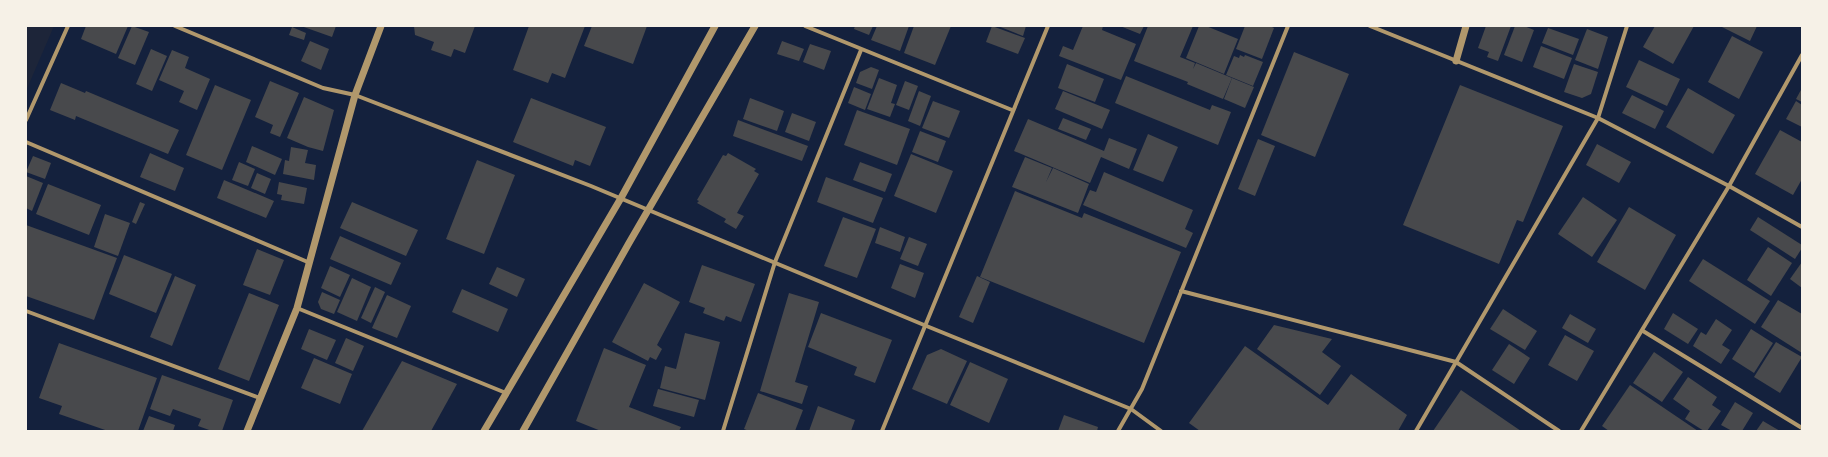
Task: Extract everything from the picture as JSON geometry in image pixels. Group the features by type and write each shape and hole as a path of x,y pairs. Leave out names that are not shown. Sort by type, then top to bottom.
{"street":[{"path":"26,120 68,26"},
{"path":"175,26 323,88 355,95 621,198 924,325 1131,409 1161,431"},
{"path":"247,431 297,308 311,263 355,95 381,26"},
{"path":"484,431 621,198 715,26"},
{"path":"524,431 755,26"},
{"path":"805,26 1012,110"},
{"path":"882,431 1012,110 1048,26"},
{"path":"1118,431 1142,389 1288,26"},
{"path":"1370,26 1598,118 1729,186 1802,227"},
{"path":"1456,61 1466,26"},
{"path":"1416,431 1598,118 1627,26"},
{"path":"722,431 775,262 861,50"},
{"path":"1581,431 1643,331 1729,186 1802,55"},
{"path":"26,142 311,263"},
{"path":"1181,291 1456,362 1559,431"},
{"path":"297,308 506,393"},
{"path":"26,312 260,398"},
{"path":"1643,331 1802,428"}],"shaded area":[{"path":"26,26 54,26 26,91"}],"building":[{"path":"86,26 128,26 116,54 81,39"},
{"path":"132,26 149,32 135,65 118,58"},
{"path":"301,26 336,26 332,37"},
{"path":"414,26 475,26 465,53 454,49 451,57 431,50 434,42 415,35"},
{"path":"529,26 585,26 565,78 552,73 548,83 513,70"},
{"path":"592,26 647,26 633,64 584,46"},
{"path":"855,26 873,26 869,35 854,29"},
{"path":"877,26 909,26 900,51 871,40"},
{"path":"914,26 951,26 935,65 904,53"},
{"path":"992,26 1025,38 1018,54 986,42"},
{"path":"998,26 1026,26 1023,36"},
{"path":"1083,26 1103,26 1102,30 1136,44 1121,80 1059,56 1063,46 1073,50"},
{"path":"1120,26 1144,26 1140,34"},
{"path":"1148,26 1193,26 1180,57 1195,63 1193,69 1196,63 1232,78 1223,99 1187,84 1188,82 1134,61"},
{"path":"1199,26 1206,26 1238,39 1224,74 1186,58"},
{"path":"1245,26 1270,26 1274,28 1262,59 1236,49"},
{"path":"1486,26 1511,26 1498,61 1487,57 1489,52 1478,48"},
{"path":"1515,26 1524,26 1534,30 1522,62 1504,55"},
{"path":"1655,26 1694,26 1673,64 1643,47"},
{"path":"1720,26 1757,26 1750,41"},
{"path":"292,27 306,33 304,40 289,35"},
{"path":"1548,28 1579,39 1573,55 1542,43"},
{"path":"1587,29 1608,37 1598,69 1575,60"},
{"path":"1732,36 1763,52 1739,99 1708,82"},
{"path":"310,41 329,49 321,70 301,61"},
{"path":"782,41 804,49 799,61 777,54"},
{"path":"810,44 831,51 824,70 803,62"},
{"path":"1541,46 1572,58 1564,79 1533,67"},
{"path":"151,49 167,56 152,91 136,84"},
{"path":"172,50 189,57 185,68 210,79 197,110 179,102 184,91 159,80"},
{"path":"1294,52 1349,74 1315,157 1261,135"},
{"path":"1240,55 1244,57 1245,55 1263,62 1253,86 1226,75 1234,56 1239,58"},
{"path":"1639,60 1680,79 1667,106 1626,87"},
{"path":"1067,64 1104,79 1095,102 1058,88"},
{"path":"1574,64 1598,72 1591,94 1582,98 1564,92"},
{"path":"871,67 879,70 872,89 856,83 860,72"},
{"path":"1126,76 1210,110 1212,105 1231,112 1218,145 1115,103"},
{"path":"879,78 897,85 891,103 895,104 890,117 867,109"},
{"path":"1232,78 1254,87 1245,108 1224,99"},
{"path":"270,81 299,93 280,137 270,133 273,125 255,117"},
{"path":"905,81 918,86 909,110 896,105"},
{"path":"61,83 85,93 86,91 179,130 168,154 76,116 75,120 50,110"},
{"path":"215,85 251,100 222,170 186,155"},
{"path":"1460,85 1563,126 1523,222 1517,220 1499,264 1403,225"},
{"path":"854,87 871,94 865,110 848,103"},
{"path":"1688,88 1735,115 1713,154 1666,127"},
{"path":"1802,88 1802,102 1796,99"},
{"path":"919,91 931,96 920,126 908,121"},
{"path":"1063,91 1110,110 1102,129 1055,109"},
{"path":"1632,95 1664,111 1655,129 1622,113"},
{"path":"304,97 334,110 323,151 308,147 287,138"},
{"path":"531,98 606,127 590,166 575,160 573,166 513,142"},
{"path":"750,98 784,111 777,131 743,119"},
{"path":"933,101 960,111 949,138 922,128"},
{"path":"1796,101 1802,105 1802,127 1786,119"},
{"path":"857,110 910,129 897,165 844,145"},
{"path":"792,113 816,122 809,141 785,132"},
{"path":"1063,118 1091,129 1086,140 1058,129"},
{"path":"1028,119 1104,151 1109,138 1137,149 1129,169 1101,157 1090,183 1014,151"},
{"path":"738,120 808,146 802,161 733,136"},
{"path":"1780,130 1802,142 1802,179 1793,195 1755,174"},
{"path":"920,131 946,141 938,162 912,152"},
{"path":"1148,134 1178,147 1163,182 1133,170"},
{"path":"1258,139 1275,146 1255,196 1238,189"},
{"path":"1597,144 1631,162 1619,183 1586,165"},
{"path":"252,146 282,159 275,175 246,162"},
{"path":"291,147 308,150 305,163 316,165 314,180 283,174 285,160 289,161"},
{"path":"150,153 184,168 175,191 140,177"},
{"path":"728,153 756,169 754,171 759,174 737,213 744,216 736,229 724,222 726,219 697,203 699,201 697,200 723,155 726,156"},
{"path":"911,154 953,171 936,213 894,196"},
{"path":"33,156 51,163 45,179 26,172"},
{"path":"1025,157 1052,168 1046,182 1053,168 1089,184 1078,213 1012,187"},
{"path":"477,160 515,175 484,254 446,239"},
{"path":"239,162 255,169 248,186 232,180"},
{"path":"860,162 892,174 885,192 853,180"},
{"path":"1104,172 1193,210 1185,229 1193,233 1186,248 1083,205 1090,190 1096,192"},
{"path":"257,173 271,179 265,194 251,188"},
{"path":"26,176 43,183 32,211 26,208"},
{"path":"826,177 883,198 873,223 817,202"},
{"path":"224,180 274,201 266,218 217,198"},
{"path":"279,182 307,188 304,204 281,200 282,195 277,194"},
{"path":"48,184 101,205 89,235 36,214"},
{"path":"1015,191 1082,218 1084,213 1181,252 1144,343 980,277"},
{"path":"1583,197 1617,220 1592,257 1558,234"},
{"path":"140,202 145,204 136,224 132,222"},
{"path":"352,202 418,230 406,256 340,228"},
{"path":"1629,207 1676,235 1645,290 1597,262"},
{"path":"105,214 130,223 118,256 94,247"},
{"path":"843,217 876,229 857,278 824,266"},
{"path":"1758,217 1802,245 1802,248 1795,259 1750,230"},
{"path":"26,225 117,258 94,320 26,296"},
{"path":"880,227 905,237 900,252 875,243"},
{"path":"340,236 401,263 391,285 330,259"},
{"path":"909,237 927,244 918,266 900,259"},
{"path":"1768,247 1792,263 1771,296 1747,280"},
{"path":"257,249 284,260 270,295 243,285"},
{"path":"124,255 172,274 156,313 109,294"},
{"path":"1703,259 1770,301 1755,324 1689,281"},
{"path":"1802,262 1802,288 1790,279"},
{"path":"900,264 924,273 915,298 891,288"},
{"path":"702,265 755,284 741,322 726,316 724,321 703,313 705,308 689,302"},
{"path":"330,266 350,275 340,297 321,288"},
{"path":"497,267 525,279 517,297 489,284"},
{"path":"175,276 196,285 172,346 150,337"},
{"path":"977,276 990,282 973,323 959,317"},
{"path":"352,278 371,287 357,321 337,312"},
{"path":"644,283 680,302 657,345 662,349 656,360 650,357 648,361 612,342"},
{"path":"375,287 385,292 371,323 361,318"},
{"path":"462,289 508,309 498,332 452,312"},
{"path":"322,292 340,300 334,314 321,309 318,302"},
{"path":"249,293 279,305 249,381 218,369"},
{"path":"789,293 819,302 795,382 808,386 802,404 760,391"},
{"path":"387,295 411,306 397,338 372,328"},
{"path":"1778,300 1802,314 1802,353 1761,327"},
{"path":"1503,309 1537,331 1525,350 1490,329"},
{"path":"821,313 892,340 875,383 854,375 857,367 808,347"},
{"path":"1673,313 1698,329 1688,344 1664,329"},
{"path":"1570,314 1596,329 1588,343 1562,328"},
{"path":"1716,319 1732,330 1722,345 1730,350 1721,364 1693,346 1701,332 1706,335"},
{"path":"1274,325 1332,339 1322,352 1341,366 1320,395 1257,349"},
{"path":"309,329 336,340 327,360 301,349"},
{"path":"1751,329 1773,343 1754,373 1732,359"},
{"path":"685,333 720,342 705,400 660,388 665,366 676,369"},
{"path":"1565,335 1594,351 1577,381 1548,365"},
{"path":"346,338 364,346 353,371 335,363"},
{"path":"1776,342 1802,357 1780,393 1754,377"},
{"path":"59,343 157,378 138,431 108,431 59,414 62,406 39,398"},
{"path":"1509,344 1530,358 1514,384 1492,370"},
{"path":"1245,346 1328,405 1351,374 1407,415 1398,431 1200,431 1189,423"},
{"path":"604,348 646,365 629,407 681,427 679,431 601,431 576,421"},
{"path":"941,349 967,361 947,404 912,389 927,355"},
{"path":"1654,352 1683,372 1662,402 1633,383"},
{"path":"314,358 352,374 340,404 301,388"},
{"path":"402,361 457,384 431,431 362,431"},
{"path":"970,362 1008,379 989,423 950,405"},
{"path":"162,375 233,400 222,431 212,431 198,426 201,419 173,409 170,416 150,409"},
{"path":"1688,377 1717,397 1712,405 1721,411 1707,431 1704,431 1685,419 1690,411 1673,399"},
{"path":"1630,385 1698,431 1609,431 1602,426"},
{"path":"658,389 699,400 694,417 653,406"},
{"path":"1461,390 1521,431 1433,431"},
{"path":"758,393 803,410 795,431 749,431 744,429"},
{"path":"1735,402 1753,413 1742,431 1732,431 1721,425"},
{"path":"818,406 855,420 851,431 809,431"},
{"path":"1064,415 1098,427 1097,431 1058,431"},
{"path":"149,416 175,425 173,431 143,431"},
{"path":"1763,421 1780,431 1756,431"}]}
